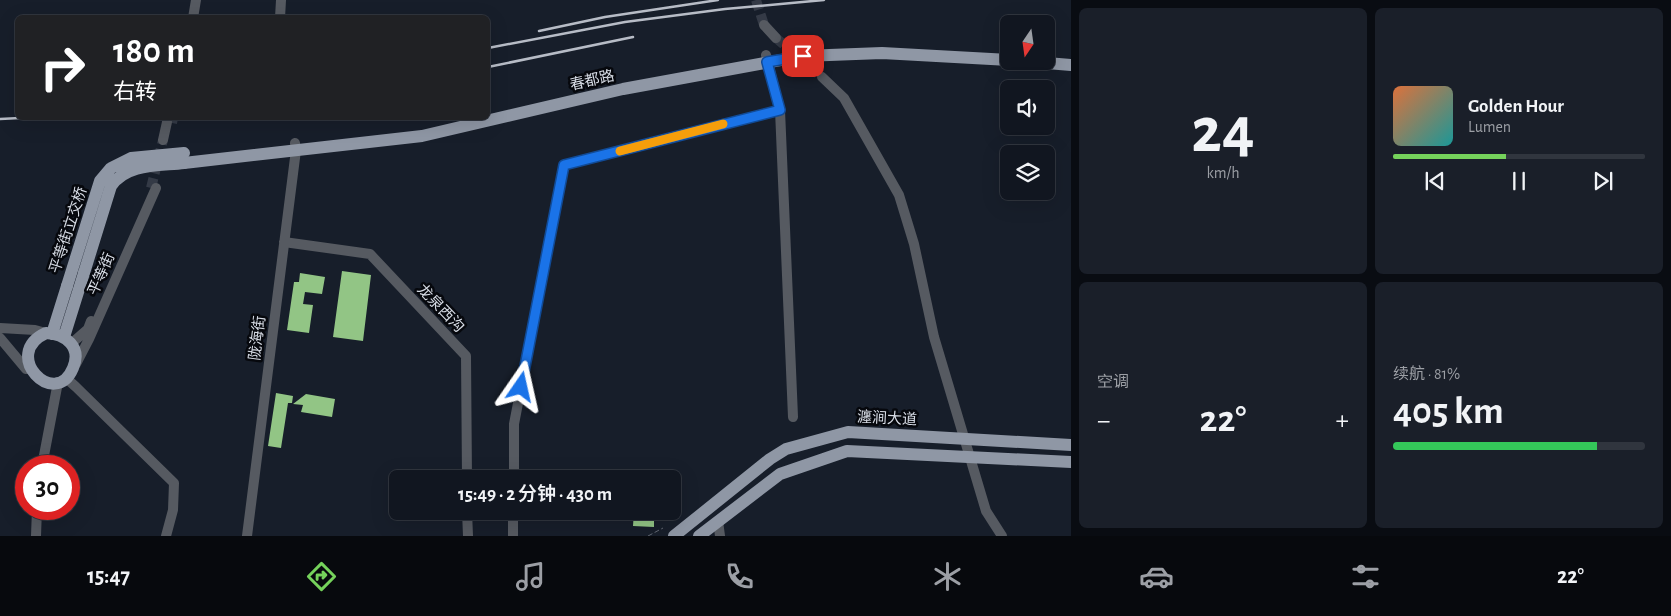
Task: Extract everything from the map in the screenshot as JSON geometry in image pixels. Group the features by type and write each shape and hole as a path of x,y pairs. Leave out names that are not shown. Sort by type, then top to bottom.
{"main road":[{"name":"春都路","path":"184,158 296,146 422,136 624,89 767,59 803,48 882,46 1000,53"},
{"name":"春都路","path":"490,113 622,82 767,59 882,53 1000,60"},
{"path":"1055,56 1071,57"},
{"path":"1055,64 1071,65"},
{"name":"春都路","path":"296,146 421,128 459,120"},
{"name":"平等街立交桥","path":"58,337 62,320 114,181 135,168 184,158"},
{"path":"36,337 58,337 76,353 75,364 65,377 49,384 39,381 26,369 24,359 30,343 36,337"},
{"name":"瀍涧大道","path":"674,536 770,459 786,449 848,432 1071,445"},
{"path":"699,536 780,474 847,451 1071,462"}],"street":[{"path":"188,15 190,0"},
{"path":"194,15 196,0"},
{"path":"280,15 282,0"},
{"path":"764,24 776,38"},
{"path":"767,59 780,110 793,417"},
{"path":"822,76 844,98 899,195 914,244 934,337 986,511 1002,536"},
{"path":"514,470 514,424 564,165 780,110"},
{"path":"165,141 170,122"},
{"name":"陇海街","path":"247,536 296,146"},
{"name":"平等街","path":"45,455 65,377 89,339 153,188 88,329 58,337"},
{"name":"龙泉西沟","path":"284,242 370,254 466,356 467,470"},
{"path":"0,328 35,330 58,337"},
{"path":"0,338 26,369"},
{"path":"65,377 174,483 173,510 166,536"},
{"path":"36,536 37,520"},
{"path":"467,520 468,536"},
{"path":"513,520 513,536"},
{"path":"718,521 720,536"}],"path":[{"path":"648,536 663,528"}],"building":[{"path":"342,271 371,275 363,341 333,337"},
{"path":"300,273 325,277 322,294 305,292 303,304 313,305 309,333 287,330 294,282 299,282"},
{"path":"276,393 293,396 292,403 288,403 281,448 268,446"},
{"path":"306,394 335,399 332,417 301,412 303,405 293,404"},
{"path":"633,520 654,520 654,527 633,526"}],"tunnel":[{"path":"756,0 764,25"},
{"path":"776,38 822,77"},
{"path":"151,188 163,140"}],"railway":[{"path":"539,31 605,17 718,0"},
{"path":"490,48 625,22 725,9 824,0"},
{"path":"490,67 633,37"},
{"path":"0,119 15,118"}],"slow traffic":[{"path":"620,151 723,124"}],"route":[{"path":"521,387 564,165 780,110 767,62 803,56"}]}
